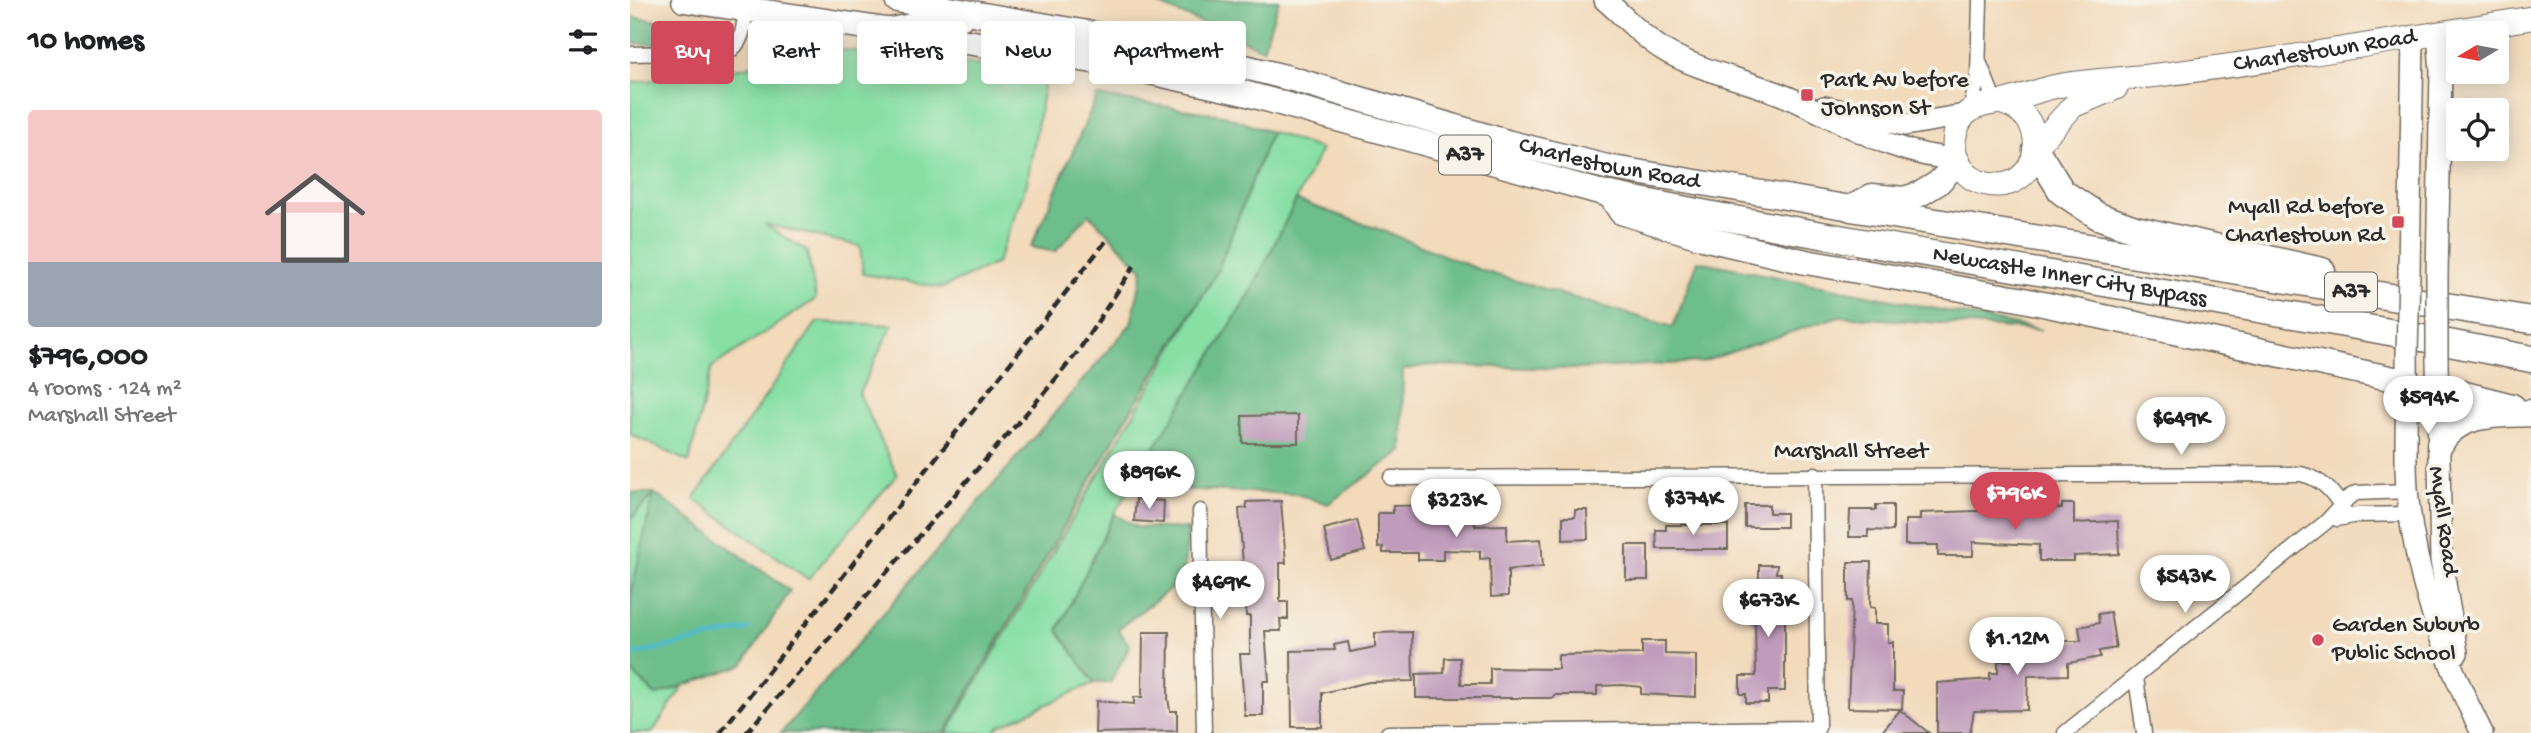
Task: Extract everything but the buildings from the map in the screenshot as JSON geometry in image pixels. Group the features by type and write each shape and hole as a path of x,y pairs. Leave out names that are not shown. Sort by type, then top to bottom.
{"highway":[{"name":"Charlestown Road","path":"684,0 746,5 857,24"},
{"name":"Charlestown Road","path":"897,0 1004,8 1343,93 1510,143 1607,167 1851,208"},
{"name":"Charlestown Road","path":"967,41 1089,60"},
{"name":"Charlestown Road","path":"1204,84 1610,195"},
{"path":"2036,148 2068,198 2087,211 2122,225 2531,319"},
{"path":"1851,208 1872,196 1904,199 1920,194 1938,183 1957,160"},
{"path":"1610,195 1621,212 1703,238 1806,262 2019,299 2407,382"},
{"name":"Newcastle Inner City Bypass","path":"1610,195 1770,228 2222,302 2531,359"},
{"name":"Newcastle Inner City Bypass","path":"1851,208 2531,319"},
{"path":"2438,388 2531,413"},
{"path":"2440,444 2451,427 2478,416 2531,413"}],"main road":[{"path":"1605,0 1666,51 1792,99 1867,136 1915,152 1957,160 1954,139 1968,113"},
{"name":"Charlestown Road","path":"1968,113 1997,102 2067,85 2159,75 2531,18"},
{"path":"2407,382 2434,360 2437,338 2441,71 2438,33"},
{"name":"Myall Road","path":"2413,37 2407,355 2408,491 2431,615 2482,733"},
{"name":"Charlestown Road","path":"1957,160 1965,172 1979,181 2005,184 2023,174 2036,148 2078,102 2159,75"},
{"path":"1792,99 1905,125 1968,113"},
{"path":"1997,102 2012,106 2032,125 2036,148"},
{"name":"Myall Road","path":"2434,360 2438,388 2439,507 2444,589 2470,709"},
{"path":"2407,382 2438,388"},
{"path":"2408,491 2439,507"},
{"path":"2411,514 2439,507"}],"street":[{"path":"1968,113 1978,55 1980,0"},
{"path":"630,54 727,52 740,41 746,5"},
{"name":"Charlestown Road","path":"967,22 983,22 1004,8 1015,33 1068,43 1089,53"},
{"path":"1978,55 1997,102"},
{"path":"1388,733 1821,731 1815,474"},
{"name":"Marshall Street","path":"1391,478 1815,474 2301,474 2315,477 2325,485 2344,511"},
{"path":"2065,733 2326,522 2344,511 2359,493 2408,491"},
{"path":"1200,511 1204,733"},
{"path":"2344,511 2411,514"},
{"path":"2136,678 2144,733"}],"green space":[{"path":"1158,0 1279,0 1263,49 1246,42 1246,21 1197,21 1157,4"},
{"path":"630,17 658,21 651,21 651,44 630,43"},
{"path":"843,50 857,51 857,84 967,84 967,63 981,65 981,84 1045,84 1027,183 997,263 942,288 863,274 860,246 764,224 807,251 816,299 712,367 689,462 630,434 630,83 651,80 651,84 734,84 734,69 747,67 748,84 843,84"},
{"path":"1097,96 1223,115 1271,132 1217,272 1127,417 945,733 781,733 1131,324 1143,270 1089,214 1055,252 1031,247"},
{"path":"1271,132 1321,149 1251,292 1114,514 1058,630 1094,683 999,726 994,733 947,733 1217,272"},
{"path":"1296,200 1381,230 1483,271 1673,327 1698,261 2041,330 1839,316 1702,362 1574,369 1428,365 1403,370 1402,451 1328,504 1296,494 1130,487 1251,292"},
{"path":"817,322 892,325 859,393 897,475 808,579 694,499"},
{"path":"630,493 654,493 790,591 743,665 656,695 630,670 631,594 653,495 630,520"},
{"path":"654,493 631,594 630,607 630,520"},
{"path":"1114,514 1137,527 1188,529 1183,579 1118,629 1130,646 1110,683 1094,683 1058,630"},
{"path":"630,670 656,695 683,686 652,733 630,733"}],"waterway":[{"path":"630,655 749,629"}],"railway":[{"path":"720,733 1106,241"},
{"path":"746,733 1044,393 1077,353 1134,266"}],"place":[{"name":"Park Av before Johnson St","path":"1807,95"},
{"name":"Myall Rd before Charlestown Rd","path":"2398,222"},
{"name":"Garden Suburb Public School","path":"2318,640"}]}
